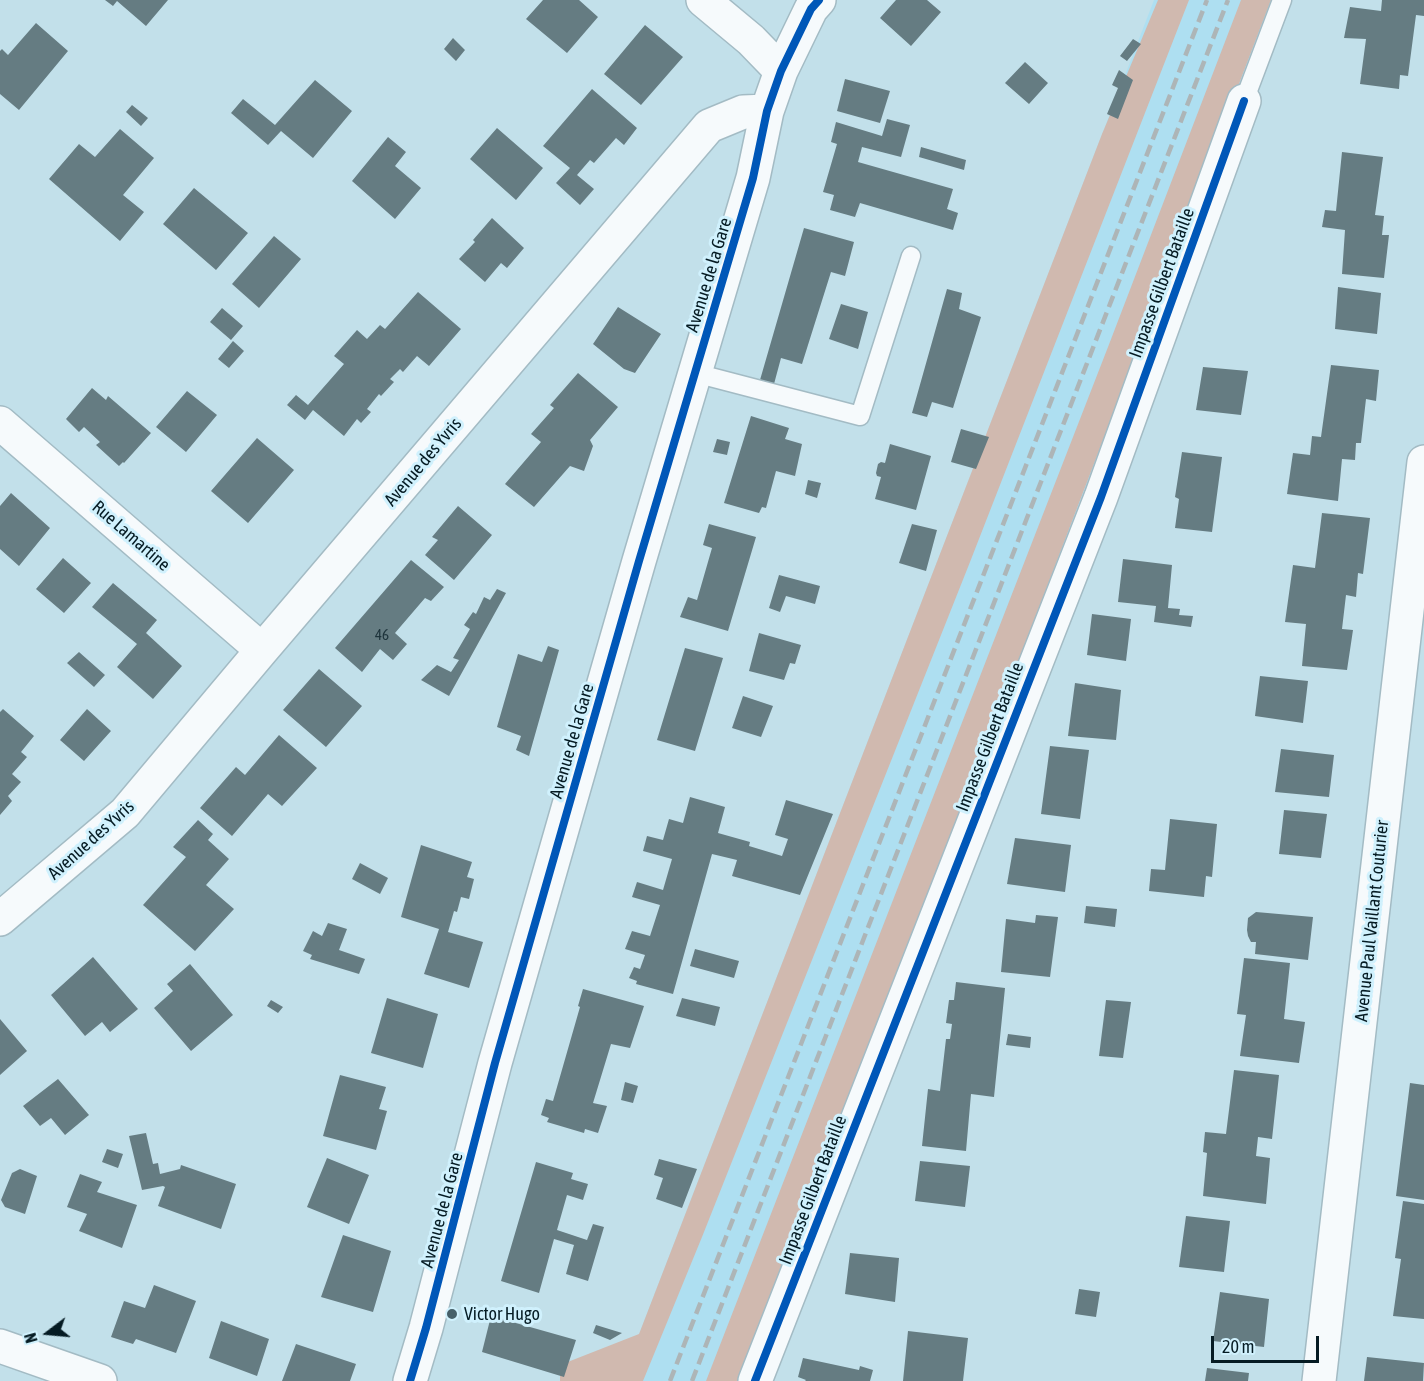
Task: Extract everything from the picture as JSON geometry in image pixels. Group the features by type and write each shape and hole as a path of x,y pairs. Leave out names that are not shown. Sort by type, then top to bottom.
{"street":[{"path":"703,0 751,40 781,71"},
{"path":"767,111 781,71 811,9 819,0"},
{"name":"Impasse Gilbert Bataille","path":"755,1381 1101,497 1244,101"},
{"name":"Avenue de la Gare","path":"410,1381 498,1052 639,561 753,178 767,111"},
{"name":"Avenue des Yvris","path":"0,919 125,813 709,126 742,112 767,111"},
{"name":"Rue Lamartine","path":"0,423 262,650"},
{"name":"Avenue Paul Vaillant Couturier","path":"1320,1381 1424,462"},
{"path":"0,1346 100,1381"}],"lane":[{"path":"1244,101 1282,0"},
{"path":"695,373 860,416 911,256"}],"shaded area":[{"path":"1154,0 1271,0 751,1373 742,1381 621,1381"},
{"path":"1158,0 1189,0 970,562 643,1381 560,1381 560,1365 639,1334 1102,134"},
{"path":"1241,0 1271,0 745,1378 742,1381 706,1381 1108,347"}],"building":[{"path":"105,0 168,0 146,26 117,1 113,6"},
{"path":"543,0 579,0 598,17 567,53 526,19"},
{"path":"896,0 927,0 941,12 911,46 880,18"},
{"path":"1382,0 1424,0 1424,16 1416,15 1408,76 1400,75 1399,89 1360,84 1366,39 1344,38 1350,7 1381,11"},
{"path":"36,23 68,51 19,110 0,94 0,51 2,49 8,55"},
{"path":"645,25 683,57 641,105 604,74"},
{"path":"453,38 465,50 456,61 444,49"},
{"path":"1133,39 1141,44 1127,61 1120,56"},
{"path":"1025,62 1048,83 1029,104 1005,83"},
{"path":"1119,70 1133,80 1118,119 1107,114 1118,88 1112,85"},
{"path":"845,79 890,91 880,123 837,111"},
{"path":"315,80 352,111 313,158 281,131 268,145 231,113 243,99 275,125"},
{"path":"592,89 637,128 624,145 616,138 594,163 590,160 577,175 594,189 580,205 556,183 570,168 543,146"},
{"path":"132,105 148,118 141,126 126,112"},
{"path":"887,119 910,125 901,157 862,147 858,162 953,189 947,209 958,213 953,230 860,203 855,217 830,210 834,195 823,192 837,144 831,142 836,122 882,136"},
{"path":"497,128 543,168 516,200 470,159"},
{"path":"120,129 154,158 123,195 144,212 120,241 49,179 79,144 95,157"},
{"path":"388,137 406,152 395,166 421,188 395,219 352,181"},
{"path":"921,147 966,160 964,170 919,157"},
{"path":"1342,152 1383,157 1375,215 1384,216 1382,235 1389,235 1384,278 1342,274 1345,230 1322,227 1325,210 1336,211"},
{"path":"194,188 248,233 216,270 163,224"},
{"path":"492,218 524,248 507,268 501,263 485,282 459,259 475,242 473,240"},
{"path":"804,228 854,242 845,276 831,272 802,364 781,358 774,384 760,380"},
{"path":"274,236 301,259 259,308 232,284"},
{"path":"1338,287 1381,293 1377,334 1335,329"},
{"path":"947,289 962,293 959,309 981,317 953,408 932,402 927,417 912,413"},
{"path":"418,292 461,329 429,366 417,356 403,372 400,369 390,379 394,382 381,396 379,394 367,409 371,412 361,423 357,419 344,436 313,410 305,420 287,405 296,395 308,405 344,364 334,356 357,330 367,339 380,325 385,329"},
{"path":"841,304 868,312 858,349 829,339"},
{"path":"618,307 661,334 635,373 624,369 593,344"},
{"path":"222,308 243,326 231,340 210,322"},
{"path":"233,341 244,351 229,368 218,359"},
{"path":"1331,365 1379,370 1376,401 1366,399 1361,443 1356,443 1355,460 1342,459 1338,501 1287,494 1293,453 1310,455 1312,436 1321,437"},
{"path":"1203,367 1248,371 1241,415 1196,410"},
{"path":"578,373 618,407 590,440 593,446 584,471 570,466 534,507 505,484 541,442 531,434 554,408 550,405"},
{"path":"92,388 106,400 108,396 151,433 119,466 96,445 100,442 84,427 79,432 66,419"},
{"path":"187,391 217,415 186,452 156,427"},
{"path":"751,416 789,428 785,439 802,444 795,476 776,471 766,508 762,507 759,513 724,503"},
{"path":"961,429 989,437 976,469 951,462"},
{"path":"257,438 294,470 248,523 211,491"},
{"path":"717,439 730,442 727,455 713,452"},
{"path":"890,444 931,456 916,510 875,499 881,477 876,473 878,464 885,463"},
{"path":"1182,452 1222,457 1212,532 1175,528 1179,499 1175,497"},
{"path":"808,480 821,483 817,498 805,494"},
{"path":"11,493 50,528 19,566 0,549 0,506"},
{"path":"458,506 492,535 454,580 425,555 438,540 432,537"},
{"path":"1322,513 1370,518 1363,574 1358,573 1356,597 1346,595 1342,629 1353,630 1347,670 1302,666 1306,624 1285,622 1293,565 1315,568"},
{"path":"709,524 756,537 728,631 680,617 688,597 697,600 712,548 703,545"},
{"path":"912,524 937,530 926,571 899,563"},
{"path":"63,558 91,583 64,613 36,589"},
{"path":"1123,559 1172,565 1168,608 1180,609 1179,615 1193,616 1191,627 1154,622 1156,606 1118,602"},
{"path":"411,560 444,587 431,601 425,598 395,633 407,644 393,660 380,649 362,672 335,648"},
{"path":"779,575 820,586 815,604 786,596 780,612 769,608"},
{"path":"113,583 157,620 146,633 182,666 153,699 117,667 137,644 92,607"},
{"path":"497,589 506,593 449,696 421,680 437,665 451,672 459,660 453,658 470,629 464,625 473,612 476,614 484,597 490,600"},
{"path":"1092,614 1131,619 1126,661 1087,655"},
{"path":"759,633 801,645 795,664 790,663 784,680 749,671"},
{"path":"548,646 559,650 529,756 516,750 521,736 497,727 518,654 542,662"},
{"path":"685,648 723,658 695,751 657,740"},
{"path":"79,652 105,675 94,687 67,663"},
{"path":"319,669 362,706 326,747 283,710"},
{"path":"1260,676 1308,681 1303,723 1255,716"},
{"path":"1075,683 1121,690 1116,740 1068,736"},
{"path":"743,696 773,706 761,737 732,728"},
{"path":"3,709 34,736 21,752 27,757 12,774 21,782 8,796 12,801 0,815 0,712"},
{"path":"87,709 111,731 84,761 60,740"},
{"path":"279,735 317,768 282,806 268,794 232,836 200,808 236,767 245,775"},
{"path":"1050,746 1089,750 1080,819 1041,814"},
{"path":"1281,749 1334,755 1329,797 1275,792"},
{"path":"690,797 725,807 718,833 750,842 749,846 782,856 788,839 775,835 786,800 833,814 800,895 732,876 737,860 712,854 673,994 636,984 637,981 629,978 634,967 640,969 645,955 625,949 632,931 650,936 660,905 632,897 637,882 663,890 672,859 643,851 647,836 663,840 669,819 683,823"},
{"path":"1284,810 1327,814 1321,858 1279,854"},
{"path":"1170,819 1217,824 1212,877 1206,876 1204,897 1149,891 1151,869 1165,870"},
{"path":"198,820 213,834 208,840 229,859 206,885 234,909 195,951 143,905 186,857 173,847"},
{"path":"1015,838 1071,845 1065,892 1007,884"},
{"path":"421,845 472,862 467,877 474,879 469,899 461,897 448,932 483,942 469,988 424,974 439,929 401,917"},
{"path":"360,863 388,878 380,894 352,879"},
{"path":"1086,906 1117,909 1115,927 1084,923"},
{"path":"1256,912 1313,917 1308,960 1255,954 1256,942 1251,942 1247,930 1248,918"},
{"path":"1036,915 1058,917 1050,977 1001,972 1006,919 1035,923"},
{"path":"328,923 347,929 339,950 365,959 359,974 310,959 312,955 303,951 313,931 322,936"},
{"path":"695,949 739,961 734,978 690,966"},
{"path":"93,957 138,1009 110,1032 102,1022 85,1036 51,995"},
{"path":"1244,958 1290,963 1284,1019 1305,1022 1299,1063 1240,1056 1246,1015 1237,1014"},
{"path":"190,964 233,1015 191,1051 154,1008 173,991 167,984"},
{"path":"956,982 1005,988 994,1097 971,1094 966,1151 922,1146 928,1089 940,1091 946,1039 950,1039 952,1024 946,1023 949,1000 954,1000"},
{"path":"583,989 644,1006 630,1048 611,1044 593,1103 607,1106 598,1133 585,1129 584,1133 547,1122 549,1118 541,1115 546,1099 553,1101"},
{"path":"387,998 438,1014 423,1068 371,1053"},
{"path":"682,998 720,1007 715,1026 676,1016"},
{"path":"271,1000 283,1007 278,1013 267,1006"},
{"path":"1106,1000 1131,1002 1123,1058 1099,1056"},
{"path":"0,1019 27,1051 0,1075"},
{"path":"1008,1034 1031,1037 1030,1048 1006,1045"},
{"path":"1234,1070 1279,1075 1272,1139 1258,1137 1256,1156 1270,1158 1266,1204 1203,1196 1207,1153 1203,1152 1205,1132 1226,1134"},
{"path":"340,1075 386,1087 379,1109 387,1111 376,1150 323,1136"},
{"path":"58,1079 89,1115 65,1135 51,1118 40,1126 23,1106"},
{"path":"625,1082 638,1086 633,1103 621,1100"},
{"path":"1410,1083 1424,1085 1424,1200 1396,1196"},
{"path":"146,1133 153,1164 158,1163 160,1174 180,1169 181,1165 236,1184 221,1229 158,1206 165,1187 163,1186 142,1190 129,1136"},
{"path":"107,1149 123,1154 118,1168 102,1162"},
{"path":"327,1158 369,1175 349,1224 307,1207"},
{"path":"659,1159 697,1169 682,1208 656,1199 663,1178 654,1175"},
{"path":"920,1161 970,1166 965,1207 915,1201"},
{"path":"536,1162 573,1173 571,1179 588,1184 583,1200 567,1195 557,1230 587,1240 593,1224 604,1227 588,1281 566,1274 574,1245 554,1239 539,1293 501,1281"},
{"path":"20,1169 37,1176 25,1214 5,1207 1,1200 12,1173"},
{"path":"80,1174 102,1182 97,1192 137,1205 122,1248 79,1231 87,1214 67,1207"},
{"path":"1403,1201 1424,1204 1424,1319 1393,1316 1401,1259 1395,1258"},
{"path":"1186,1216 1230,1221 1224,1272 1179,1267"},
{"path":"343,1235 391,1251 373,1312 321,1297"},
{"path":"850,1253 899,1258 895,1302 845,1294"},
{"path":"154,1285 196,1301 176,1353 136,1339 133,1344 111,1337 124,1301 145,1308"},
{"path":"1079,1289 1100,1292 1096,1317 1075,1314"},
{"path":"1220,1292 1269,1299 1264,1347 1213,1341"},
{"path":"491,1316 576,1340 564,1377 482,1352"},
{"path":"221,1321 269,1339 257,1376 209,1358"},
{"path":"596,1325 622,1333 610,1340 593,1333"},
{"path":"908,1331 968,1338 963,1381 903,1381"},
{"path":"296,1344 356,1364 350,1381 282,1381"},
{"path":"1367,1357 1424,1363 1423,1381 1364,1381"},
{"path":"803,1358 859,1370 860,1366 873,1370 870,1381 805,1381 798,1377"},
{"path":"1207,1368 1249,1373 1248,1381 1205,1381"}],"railway":[{"path":"670,1381 1207,0"},
{"path":"692,1381 1228,0"}],"cycle path":[{"path":"410,1381 495,1063 639,561 753,178 767,111 781,71 811,9 819,0"},
{"path":"755,1381 1101,497 1244,101"}],"place":[{"name":"Victor Hugo","path":"452,1314"}]}
